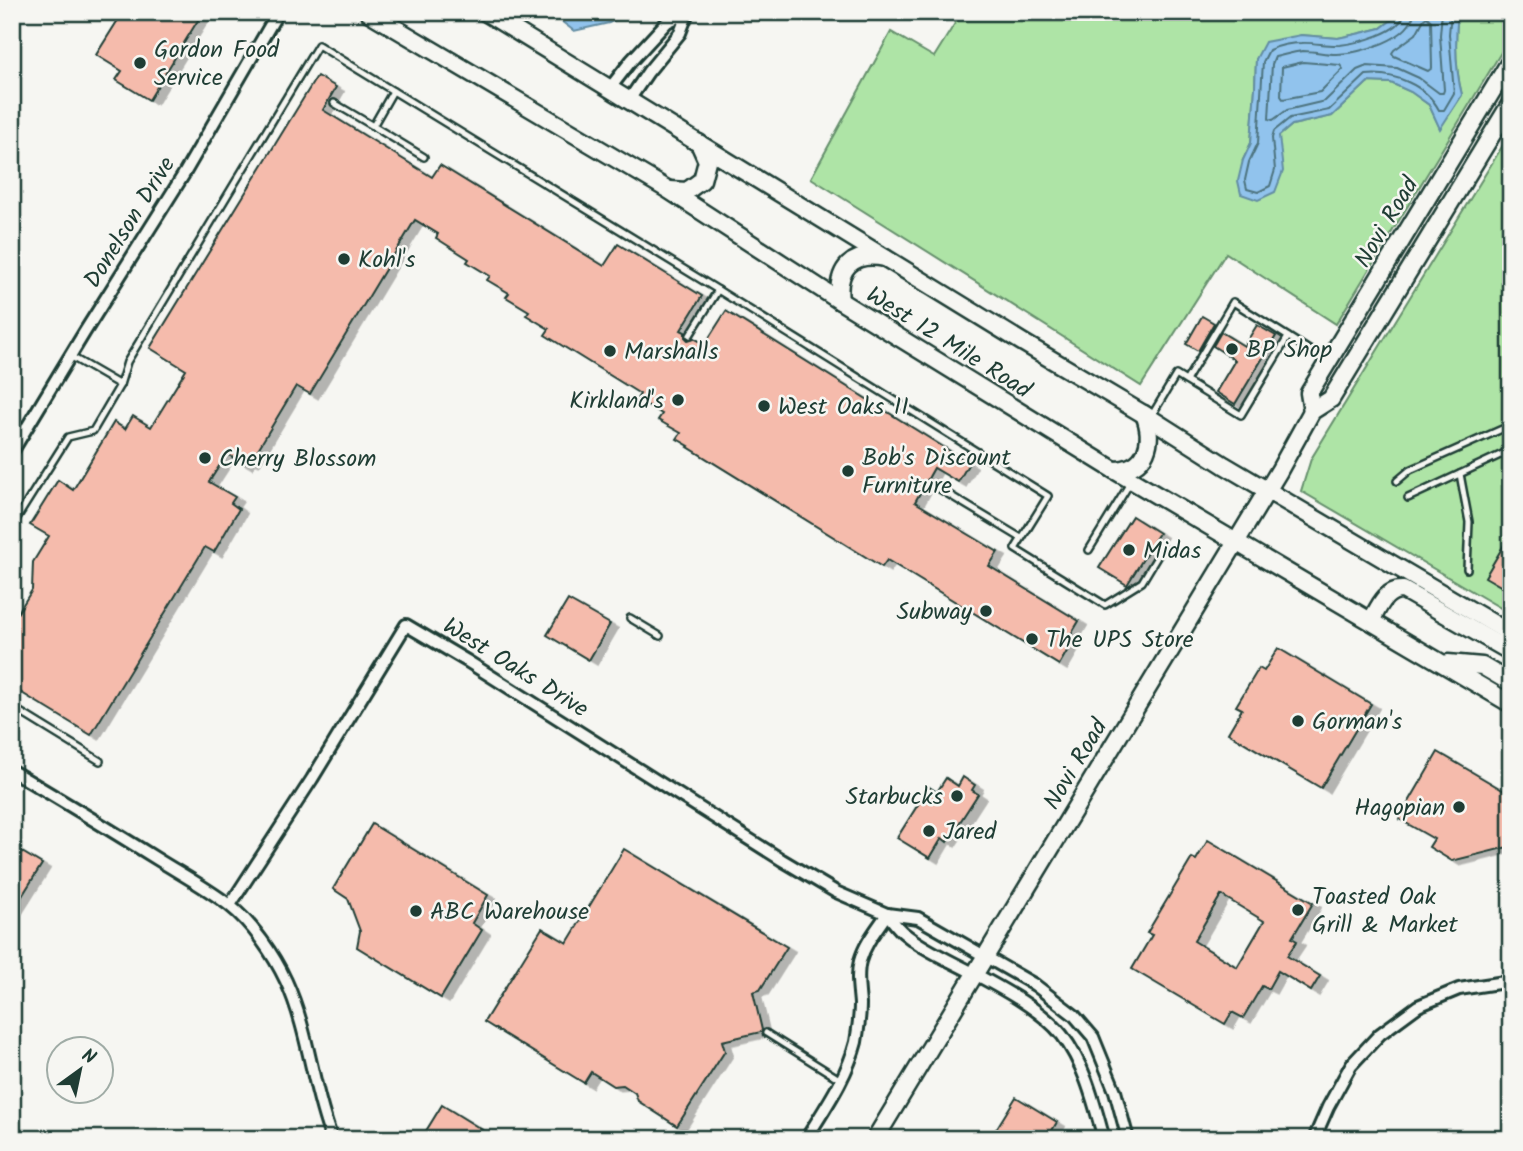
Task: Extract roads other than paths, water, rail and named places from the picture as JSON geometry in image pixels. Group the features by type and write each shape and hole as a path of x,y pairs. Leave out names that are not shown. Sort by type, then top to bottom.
{"main road":[{"name":"West 12 Mile Road","path":"368,12 667,189 840,301 1114,470 1511,704"},
{"name":"West 12 Mile Road","path":"485,12 1224,465 1511,634"},
{"name":"Novi Road","path":"1312,411 1309,393 1511,60"},
{"name":"Novi Road","path":"875,1139 1312,411 1331,399 1511,103"},
{"path":"667,189 687,191 702,180 707,161 699,143"},
{"path":"840,301 838,285 844,270 856,259 872,256 887,259"},
{"path":"1114,470 1126,470 1137,463 1145,453 1149,440 1147,416"},
{"path":"1371,621 1387,595 1403,590 1511,652"},
{"path":"1442,663 1482,666 1511,683"}],"street":[{"name":"Donelson Drive","path":"12,452 184,174 278,12"},
{"path":"610,88 667,22 688,12"},
{"path":"629,100 680,33 688,12"},
{"name":"West Oaks Drive","path":"230,905 312,779 406,625 836,892 887,914 918,918 1035,985 1073,1015 1093,1037 1115,1091 1128,1139"},
{"path":"12,771 230,905 253,930 275,960 287,983 299,1016 332,1139"},
{"path":"806,1139 851,1058 859,1024 860,962 869,940 887,914"},
{"name":"West Oaks Drive","path":"887,914 903,933 1046,1018 1076,1056 1086,1077 1104,1139"},
{"path":"1314,1139 1351,1065 1380,1034 1418,1006 1446,994 1459,989 1511,981"}],"lane":[{"path":"12,526 68,437 93,432 120,385 127,362 318,46 718,290 1048,496 1015,549 1105,605 1142,582 1163,547"},
{"path":"373,126 393,91"},
{"path":"334,103 424,157"},
{"path":"690,335 718,290"},
{"path":"1186,381 1233,302 1328,362"},
{"path":"1147,416 1177,375 1241,415 1288,337"},
{"path":"70,356 120,385"},
{"path":"1397,481 1410,470 1511,425"},
{"path":"1408,498 1511,450"},
{"path":"1460,474 1469,522 1467,569"},
{"path":"1089,550 1132,480"},
{"path":"937,488 1021,538"},
{"path":"630,618 660,636"},
{"path":"12,707 100,761"},
{"path":"766,1032 841,1080"}],"water":[{"path":"549,12 629,12 609,23 574,31"},
{"path":"1402,12 1458,12 1456,54 1462,95 1440,129 1429,105 1411,92 1391,83 1368,82 1332,116 1292,125 1279,136 1283,171 1275,192 1258,200 1241,194 1238,181 1251,143 1256,59 1265,42 1301,35 1338,38 1361,33 1381,28"}],"place":[{"name":"Gordon Food Service","path":"140,63"},
{"name":"Kohl's","path":"344,259"},
{"name":"BP Shop","path":"1232,349"},
{"name":"Marshalls","path":"610,351"},
{"name":"Kirkland's","path":"678,400"},
{"name":"West Oaks II","path":"764,406"},
{"name":"Cherry Blossom","path":"205,458"},
{"name":"Bob's Discount Furniture","path":"848,471"},
{"name":"Midas","path":"1129,550"},
{"name":"Subway","path":"986,611"},
{"name":"The UPS Store","path":"1032,639"},
{"name":"Gorman's","path":"1298,721"},
{"name":"Starbucks","path":"957,796"},
{"name":"Hagopian","path":"1459,807"},
{"name":"Jared","path":"929,831"},
{"name":"Toasted Oak Grill & Market","path":"1298,910"},
{"name":"ABC Warehouse","path":"416,911"}]}
